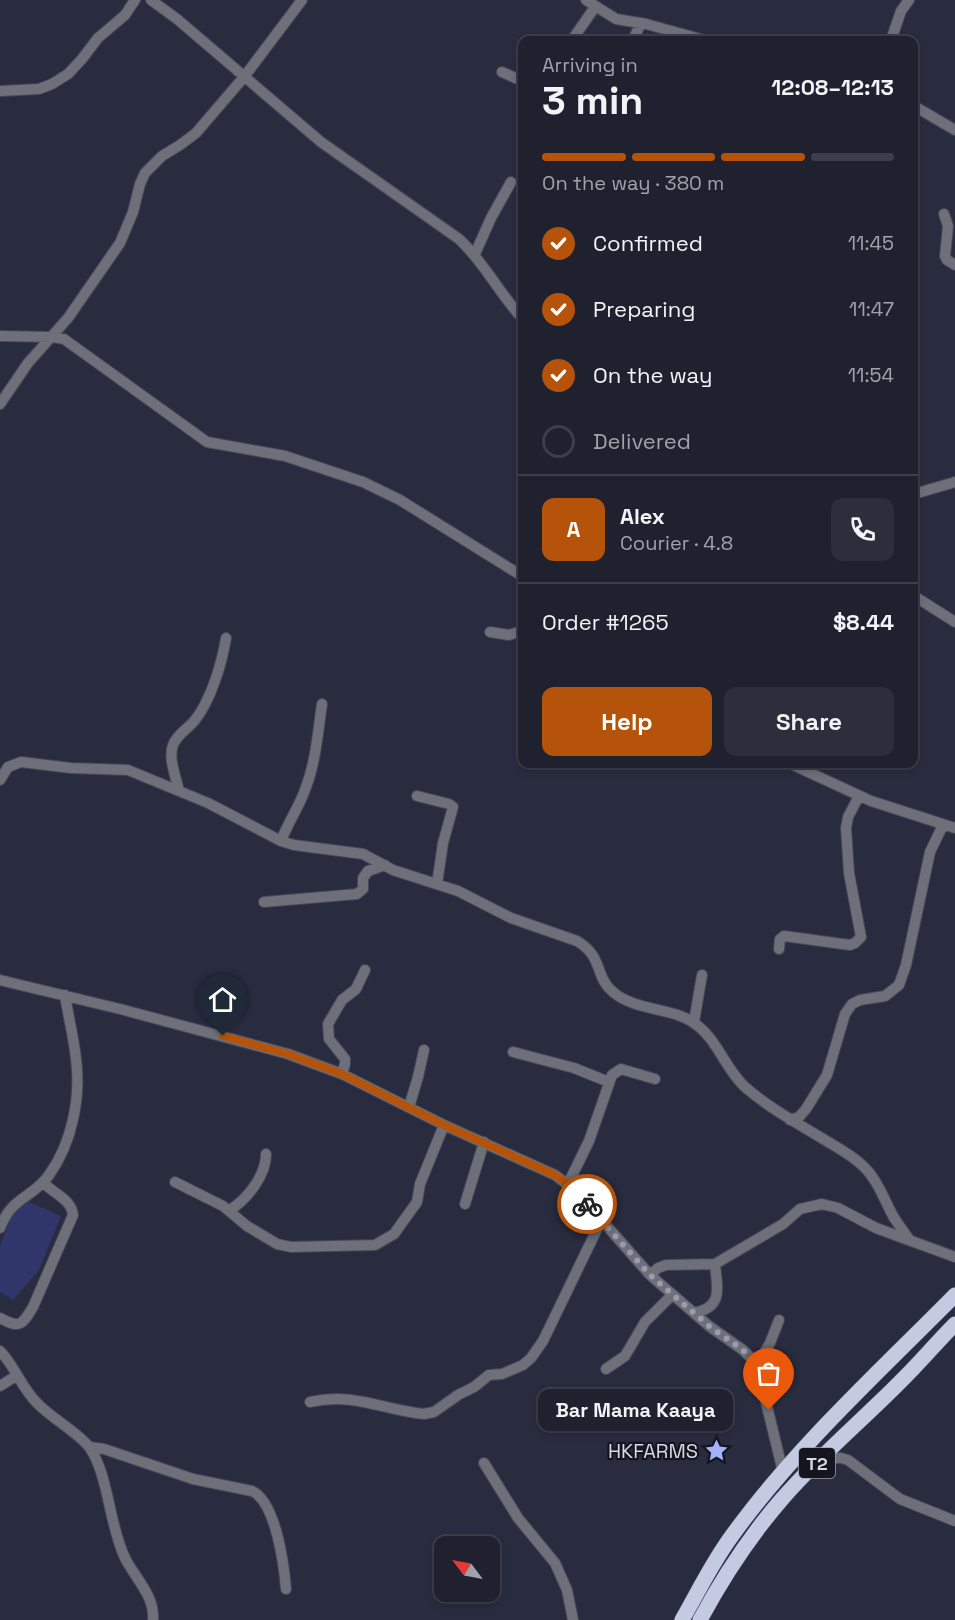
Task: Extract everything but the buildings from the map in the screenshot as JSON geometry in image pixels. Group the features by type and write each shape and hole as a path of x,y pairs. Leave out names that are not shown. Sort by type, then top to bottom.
{"highway":[{"name":"T2","path":"682,1620 730,1538 783,1472 856,1394 955,1295"},
{"name":"T2","path":"699,1620 755,1532 783,1498 905,1378 955,1324"},
{"path":"890,1362 905,1378"},
{"path":"856,1394 871,1410"}],"street":[{"path":"0,91 39,89 68,74 98,38 125,15 135,0"},
{"path":"151,0 177,19 321,142 439,224 475,254 518,314"},
{"path":"0,404 27,363 68,318 120,243 133,212 145,173 162,156 196,133 244,77 302,0"},
{"path":"586,0 616,19 689,36"},
{"path":"892,36 901,11 909,0"},
{"path":"575,36 595,7"},
{"path":"635,36 641,23"},
{"path":"502,72 518,79"},
{"path":"918,108 955,130"},
{"path":"475,254 511,182"},
{"path":"945,214 948,226 945,256 955,265"},
{"path":"0,336 52,337 71,343 146,400 207,442 285,456 363,482 400,500 518,574"},
{"path":"918,493 955,482"},
{"path":"918,599 955,622"},
{"path":"490,632 501,635 518,633"},
{"path":"179,790 172,759 173,744 195,721 209,695 224,653 226,638"},
{"path":"280,841 287,823 297,810 307,784 322,704"},
{"path":"0,780 12,765 28,761 71,768 119,768 134,772 208,803 280,841 294,845 356,852 393,870 473,898 511,918 577,941 586,946 594,956 604,981 614,993 625,999 694,1022 744,1085 774,1110 844,1152 865,1168 909,1239"},
{"path":"800,768 859,796 955,828"},
{"path":"417,796 449,804 453,809 443,843 437,884"},
{"path":"779,948 780,939 784,936 850,945 861,937 849,873 846,828 848,817 859,796"},
{"path":"790,1120 799,1117 806,1109 827,1075 845,1014 852,1004 860,1000 885,996 898,986 906,965 930,852 943,825"},
{"path":"264,902 357,894 363,889 363,878 368,871 385,865"},
{"path":"342,1074 345,1059 329,1039 328,1024 342,1000 356,989 365,970"},
{"path":"694,1022 702,975"},
{"path":"0,980 288,1054 342,1074 444,1125 535,1165 568,1184 650,1275 694,1313 743,1350 756,1367 769,1410 783,1472"},
{"path":"0,1228 12,1205 44,1182 68,1140 77,1094 76,1060 65,995"},
{"path":"409,1107 424,1050"},
{"path":"513,1052 574,1068 609,1082"},
{"path":"568,1184 589,1141 612,1075 621,1069 655,1079"},
{"path":"175,1182 230,1210 260,1235 285,1246 375,1245 394,1234 416,1205 420,1184 444,1125"},
{"path":"465,1204 484,1142"},
{"path":"230,1210 242,1200 259,1178 265,1164 266,1154"},
{"path":"0,1318 18,1325 24,1321 33,1307 73,1215 72,1207 67,1201 49,1189 44,1182"},
{"path":"0,1204 12,1205"},
{"path":"650,1275 666,1265 715,1264 783,1224 800,1209 822,1204 838,1208 876,1228 955,1257"},
{"path":"310,1402 329,1398 350,1399 424,1414 434,1412 489,1375 502,1374 523,1365 543,1341 601,1221"},
{"path":"694,1313 709,1308 717,1297 715,1264"},
{"path":"606,1369 625,1356 645,1322 672,1294"},
{"path":"756,1367 780,1320"},
{"path":"0,1351 38,1405 89,1447 98,1466 125,1556 150,1598 153,1620"},
{"path":"0,1386 16,1376"},
{"path":"89,1447 104,1449 194,1479 252,1491 260,1495 266,1504 277,1536 286,1589"},
{"path":"822,1458 848,1460 886,1490 900,1498 955,1521"},
{"path":"484,1463 518,1518 555,1563 567,1590 573,1620"}],"shaded area":[{"path":"27,1201 61,1216 39,1270 13,1300 0,1292 0,1246 12,1214"}],"way so far":[{"path":"587,1204 650,1275 709,1326 733,1341 752,1359 769,1410"}],"place":[{"name":"Bar Mama Kaaya","path":"769,1410"},
{"name":"HKFARMS","path":"716,1451"}],"route":[{"path":"223,1036 288,1054 342,1074 444,1125 555,1175 576,1191 587,1204"}]}
